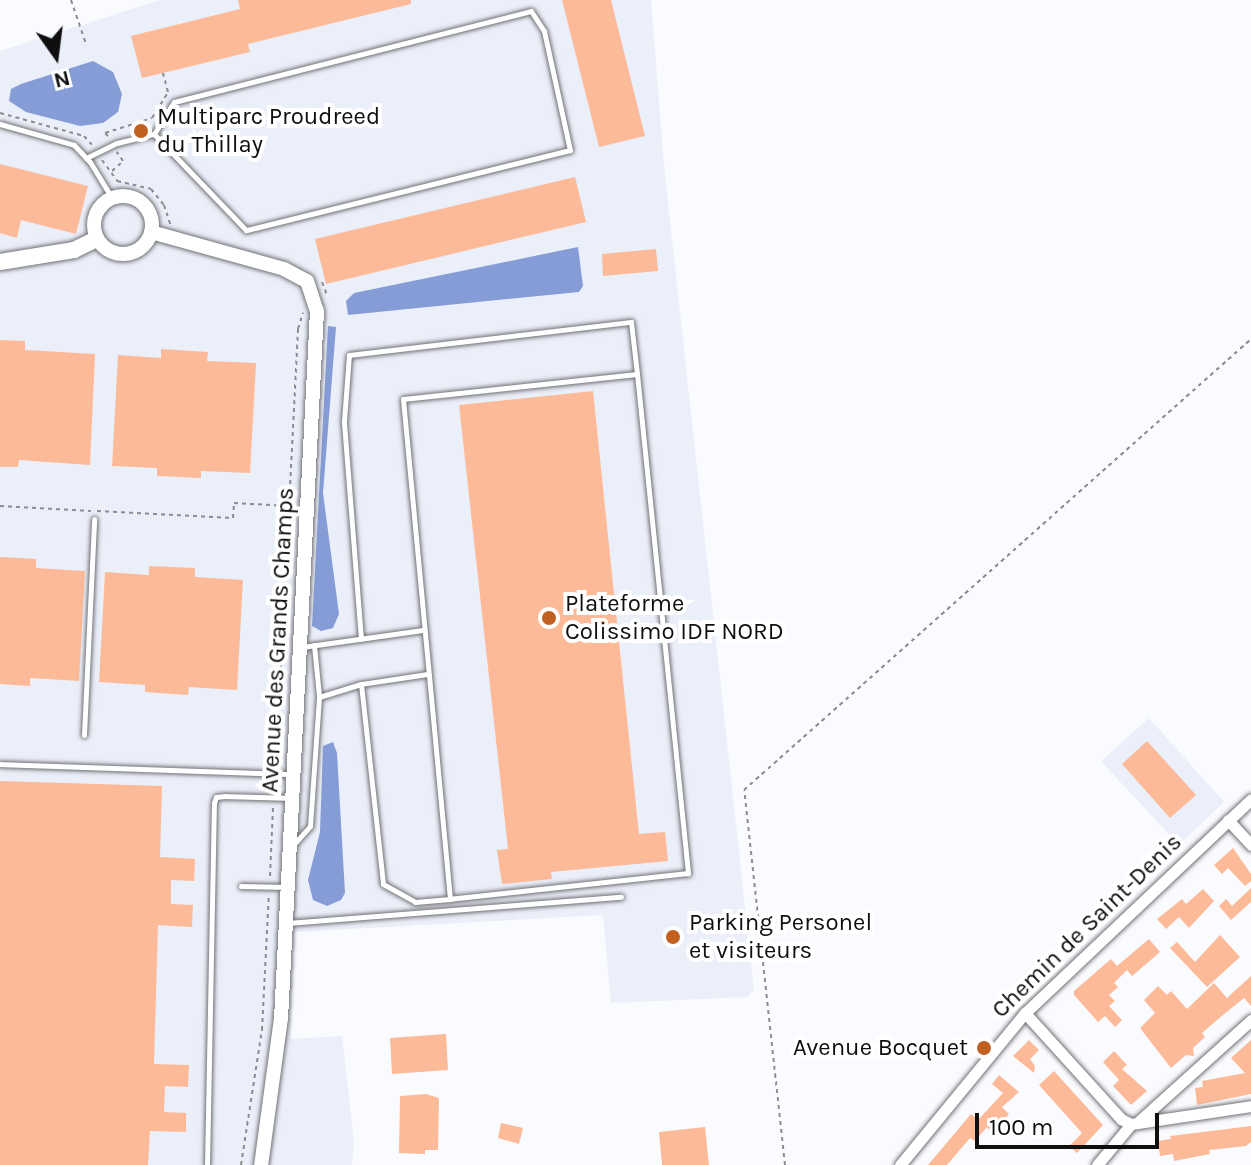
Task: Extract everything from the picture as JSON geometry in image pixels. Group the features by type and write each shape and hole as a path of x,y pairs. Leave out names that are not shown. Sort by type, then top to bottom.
{"main road":[{"path":"133,197 144,205 151,218 151,232 140,249 127,254 107,249 97,239 94,219 100,206 112,198 133,197"},
{"path":"151,232 284,269 307,281 317,311"},
{"path":"0,262 74,250 97,239"},
{"path":"0,251 29,256"},
{"name":"Avenue des Grands Champs","path":"261,1165 279,1041 293,774 307,646 317,311"}],"street":[{"name":"Chemin de Saint-Denis","path":"900,1165 1025,1013 1251,799"},
{"path":"1228,820 1251,845"},
{"path":"1025,1013 1121,1119 1135,1123 1251,1106"},
{"path":"1097,1165 1135,1123 1251,1020"}],"lane":[{"path":"86,158 113,145 154,134 174,102 531,11 544,31 570,150 246,230 154,134"},
{"path":"0,124 74,145 112,198"},
{"path":"361,639 344,421 349,355 631,322 688,873 415,902 383,884 361,684"},
{"path":"450,899 403,399 637,374"},
{"path":"84,735 94,519"},
{"path":"290,847 310,826 314,800 315,708 319,697 307,646 423,630"},
{"path":"319,697 361,684 428,674"},
{"path":"0,764 187,773 221,770 293,774"},
{"path":"207,1165 214,803 216,797 225,796 292,798"},
{"path":"241,886 288,887"},
{"path":"286,923 621,897"}],"path":[{"path":"71,0 86,44"},
{"path":"111,172 123,161 105,133 152,118 168,92 163,73"},
{"path":"0,113 84,136 117,181 151,189 164,205 169,224"},
{"path":"275,773 300,313 328,311 328,300 318,276"},
{"path":"785,1165 744,790 1251,339"},
{"path":"0,506 233,518 234,503 289,506"},
{"path":"241,1165 262,1030 274,798"}],"shaded area":[{"path":"160,0 651,0 664,166 754,989 748,997 611,1003 603,915 295,932 291,1039 342,1036 354,1142 352,1165 0,1165 0,51"},
{"path":"1149,718 1224,802 1179,845 1101,761"}],"water":[{"path":"93,61 113,72 122,94 118,112 103,123 80,126 26,112 9,101 11,89 21,84"},
{"path":"578,247 583,286 579,292 348,315 346,301 354,293"},
{"path":"328,326 336,327 323,493 339,614 333,628 321,631 312,626"},
{"path":"333,742 337,753 345,893 341,900 327,906 313,900 308,880 320,832 323,746"}],"building":[{"path":"238,0 411,0 411,4 248,44 250,52 142,78 131,36 240,9"},
{"path":"562,0 611,0 645,136 599,147"},
{"path":"0,164 88,186 76,234 21,220 17,238 0,233"},
{"path":"575,177 586,222 326,284 315,239"},
{"path":"656,249 658,271 603,276 602,254"},
{"path":"0,340 25,341 25,350 95,354 90,465 19,460 18,467 0,467"},
{"path":"161,349 208,352 207,361 256,363 250,473 201,471 201,478 157,476 157,468 112,466 118,355 161,358"},
{"name":"Plateforme Colissimo IDF NORD","path":"593,391 639,834 665,832 668,861 551,872 552,879 502,884 497,850 508,849 459,405"},
{"path":"0,557 36,559 36,568 85,571 79,681 30,678 30,686 0,684"},
{"path":"149,566 195,568 195,577 243,580 237,690 189,687 188,695 145,692 145,685 99,682 105,572 149,575"},
{"path":"1147,741 1196,795 1170,818 1122,764"},
{"path":"0,781 162,786 160,857 195,859 194,881 171,880 171,904 193,905 192,927 158,925 154,1064 189,1065 188,1087 165,1086 164,1112 186,1113 186,1132 150,1131 148,1165 0,1165"},
{"path":"1233,848 1251,874 1251,881 1245,886 1228,868 1222,874 1214,865"},
{"path":"1251,888 1251,902 1231,920 1219,906 1226,899 1232,906"},
{"path":"1203,889 1214,901 1189,928 1179,917 1166,929 1157,919 1182,899 1186,904"},
{"path":"1220,935 1240,957 1207,987 1170,948 1177,942 1195,962"},
{"path":"1149,939 1160,952 1132,976 1127,970 1114,983 1118,987 1109,995 1115,1001 1109,1006 1122,1020 1115,1027 1105,1016 1098,1022 1074,995 1074,991 1111,959 1117,966"},
{"path":"1251,976 1251,1006 1244,998 1202,1033 1205,1037 1193,1048 1194,1056 1186,1055 1171,1068 1140,1028 1155,1013 1144,1000 1158,986 1167,995 1171,991 1187,1009 1214,983 1227,998"},
{"path":"446,1034 448,1070 392,1074 390,1038"},
{"path":"1029,1040 1039,1050 1030,1059 1035,1066 1034,1073 1013,1056"},
{"path":"1251,1040 1251,1094 1197,1105 1195,1088 1203,1087 1202,1081 1245,1073 1231,1058"},
{"path":"1114,1051 1127,1065 1122,1069 1147,1091 1131,1105 1113,1086 1119,1080 1103,1062"},
{"path":"1054,1071 1103,1125 1077,1153 1069,1146 1082,1133 1039,1085"},
{"path":"999,1075 1019,1092 1002,1107 1009,1114 1000,1124 997,1121 989,1130 987,1127 975,1141 970,1138 947,1165 928,1165 971,1114 978,1120 1003,1093 992,1084"},
{"path":"426,1094 439,1098 438,1150 425,1150 425,1154 399,1153 400,1096"},
{"path":"501,1123 523,1128 519,1144 498,1138"},
{"path":"1251,1126 1251,1142 1246,1146 1209,1150 1210,1154 1174,1161 1173,1154 1160,1156 1158,1141 1171,1139 1170,1136"},
{"path":"705,1127 709,1165 662,1165 659,1132"}],"place":[{"name":"Multiparc Proudreed du Thillay","path":"141,131"},
{"name":"Plateforme Colissimo IDF NORD","path":"549,618"},
{"name":"Parking Personel et visiteurs","path":"673,937"},
{"name":"Avenue Bocquet","path":"984,1048"}]}
